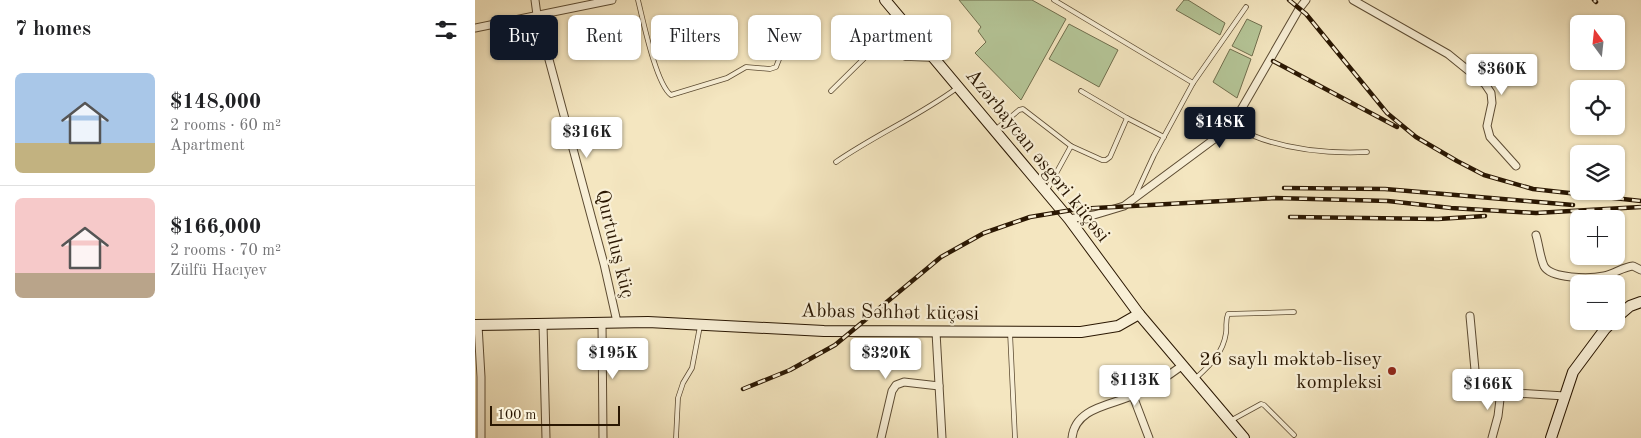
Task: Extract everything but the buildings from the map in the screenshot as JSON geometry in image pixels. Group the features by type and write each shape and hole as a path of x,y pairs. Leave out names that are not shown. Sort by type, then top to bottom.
{"main road":[{"name":"Azərbaycan əsgəri küçəsi","path":"885,0 897,15"},
{"name":"Azərbaycan əsgəri küçəsi","path":"936,60 1069,219 1139,314"},
{"path":"1625,310 1630,306 1641,302"},
{"name":"Abbas Səhhət küçəsi","path":"477,325 648,322 824,331 1081,332 1117,326 1139,314"},
{"path":"1139,314 1244,438"},
{"path":"1551,438 1573,372 1604,330"}],"street":[{"name":"Qurtuluş küç","path":"535,0 537,15"},
{"path":"537,15 612,0"},
{"path":"1069,219 1094,215 1124,206 1231,125 1306,0"},
{"path":"1353,0 1448,54 1485,84 1491,93 1492,103 1487,126 1490,137 1516,166"},
{"path":"475,28 490,25"},
{"name":"Qurtuluş küç","path":"549,60 604,264 617,322"},
{"path":"1536,236 1544,266 1549,272 1570,277 1603,276 1633,266 1641,270"},
{"path":"1470,316 1476,381 1479,387 1501,391 1565,396"},
{"path":"602,323 603,438"},
{"path":"543,324 546,438"},
{"path":"477,325 481,377 481,438"},
{"path":"936,332 942,438"},
{"path":"1072,438 1078,424 1088,413 1099,406 1133,396 1163,380 1183,365"},
{"path":"881,438 892,391 896,385 904,382 939,386"},
{"path":"1492,438 1498,416 1501,391"},
{"path":"1133,396 1149,438"}],"lane":[{"path":"638,0 658,71 667,91 671,95 727,78 746,66 770,69 776,67 779,60"},
{"path":"1054,0 1193,83"},
{"path":"1134,199 1193,83 1246,7"},
{"path":"831,91 863,60"},
{"path":"836,162 861,145 939,101 959,87"},
{"path":"1081,92 1165,137"},
{"path":"995,130 1019,110 1023,109 1071,146 1106,160 1110,157 1127,118"},
{"path":"1231,125 1248,135 1274,143 1317,151 1341,153 1367,152"},
{"path":"1046,191 1071,146"},
{"path":"1195,379 1213,362 1223,344 1226,332 1225,319 1228,314 1294,312"},
{"path":"675,438 678,398 683,383 692,368 700,324"},
{"path":"1010,332 1015,438"},
{"path":"1230,421 1261,404 1294,435"}],"green space":[{"path":"959,0 1032,0 1066,19 1021,100 975,53 986,42 978,31 981,27"},
{"path":"1184,0 1188,0 1225,23 1220,35 1176,10"},
{"path":"1247,19 1262,26 1252,56 1232,46"},
{"path":"1069,24 1118,50 1099,87 1049,59"},
{"path":"1230,49 1251,59 1237,98 1213,82"}],"railway":[{"path":"1289,0 1306,14 1387,113 1416,137 1457,161 1484,175 1533,189 1641,201"},
{"path":"1273,61 1397,127"},
{"path":"1284,188 1385,189 1573,205"},
{"path":"743,389 790,370 835,345 941,257 984,233 1030,217 1078,209 1275,198 1388,201 1451,208 1536,213 1641,207"},
{"path":"1290,217 1438,219 1485,216"}],"place":[{"name":"26 saylı məktəb-lisey kompleksi","path":"1392,371"}]}
